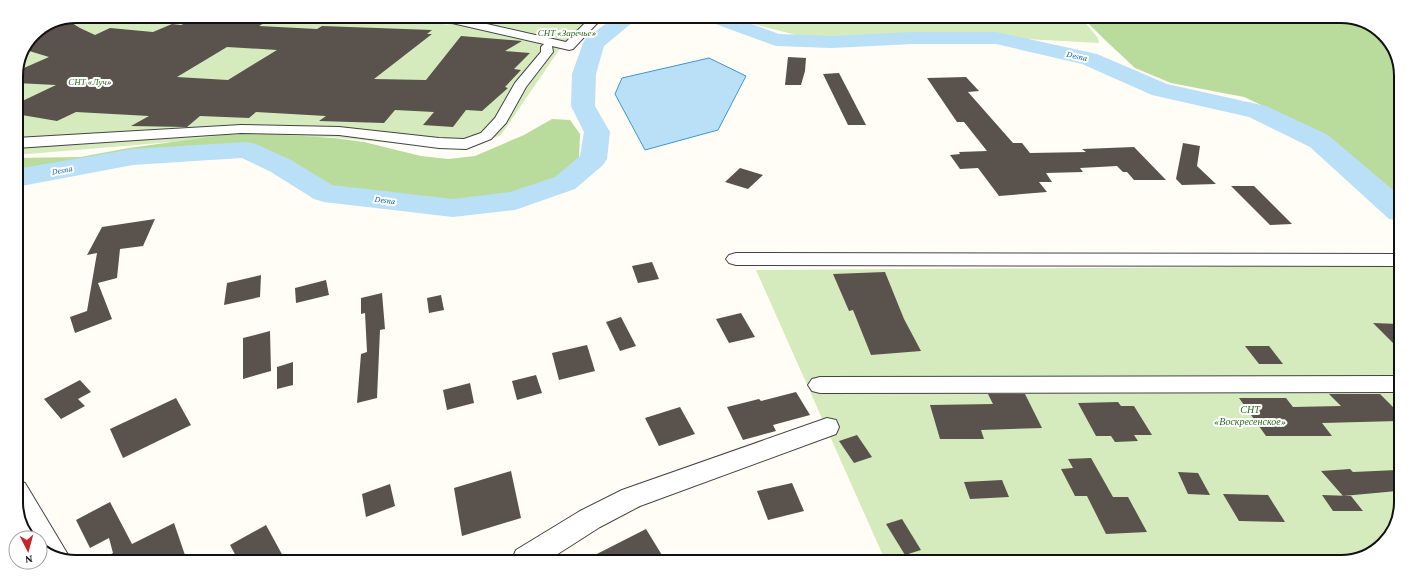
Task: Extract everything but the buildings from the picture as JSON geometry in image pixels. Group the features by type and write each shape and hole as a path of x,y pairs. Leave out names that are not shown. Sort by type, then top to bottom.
{"street":[{"path":"466,23 569,46 591,23"},
{"path":"23,143 241,129 339,130 439,143 466,144 486,136 501,120 520,86 548,52 547,47"},
{"path":"736,260 1394,260"},
{"path":"820,385 1394,384"},
{"path":"532,555 590,519 631,498 827,427"},
{"path":"23,503 50,548"}],"green space":[{"name":"СНТ «Луч»","path":"76,23 438,23 449,25 444,23 599,23 573,47 561,47 501,135 464,150 330,137 208,139 23,154 23,73 28,53 41,36 50,30 66,24"},
{"path":"749,23 1086,23 1098,38 1099,43 990,37 800,36"},
{"path":"1088,23 1341,23 1361,27 1376,36 1381,41 1389,53 1393,66 1394,193 1321,133 1244,97 1171,83 1135,68"},
{"path":"552,119 570,120 580,134 579,158 562,179 512,198 453,206 400,205 380,201 383,194 374,190 351,191 319,187 284,161 224,149 125,157 53,177 23,183 23,158 80,157 129,148 223,135 268,134 334,138 364,142 421,156 448,159 475,156 524,135"},
{"name":"СНТ «Воскресенское»","path":"1394,266 1394,502 1390,522 1381,537 1376,542 1364,550 1348,555 883,555 756,270"}],"water":[{"path":"709,58 746,76 718,130 645,150 615,94 622,78"}],"waterway":[{"name":"Desna","path":"23,177 133,157 246,150 281,166 324,193 453,208 515,201 565,183 593,159 597,132 583,106 584,74 594,43 620,23"},
{"name":"Desna","path":"730,23 776,40 832,42 913,38 996,38 1089,59 1160,90 1257,111 1319,141 1394,207"}],"park label":[{"name":"СНТ «Заречье»","path":"567,33"}]}
